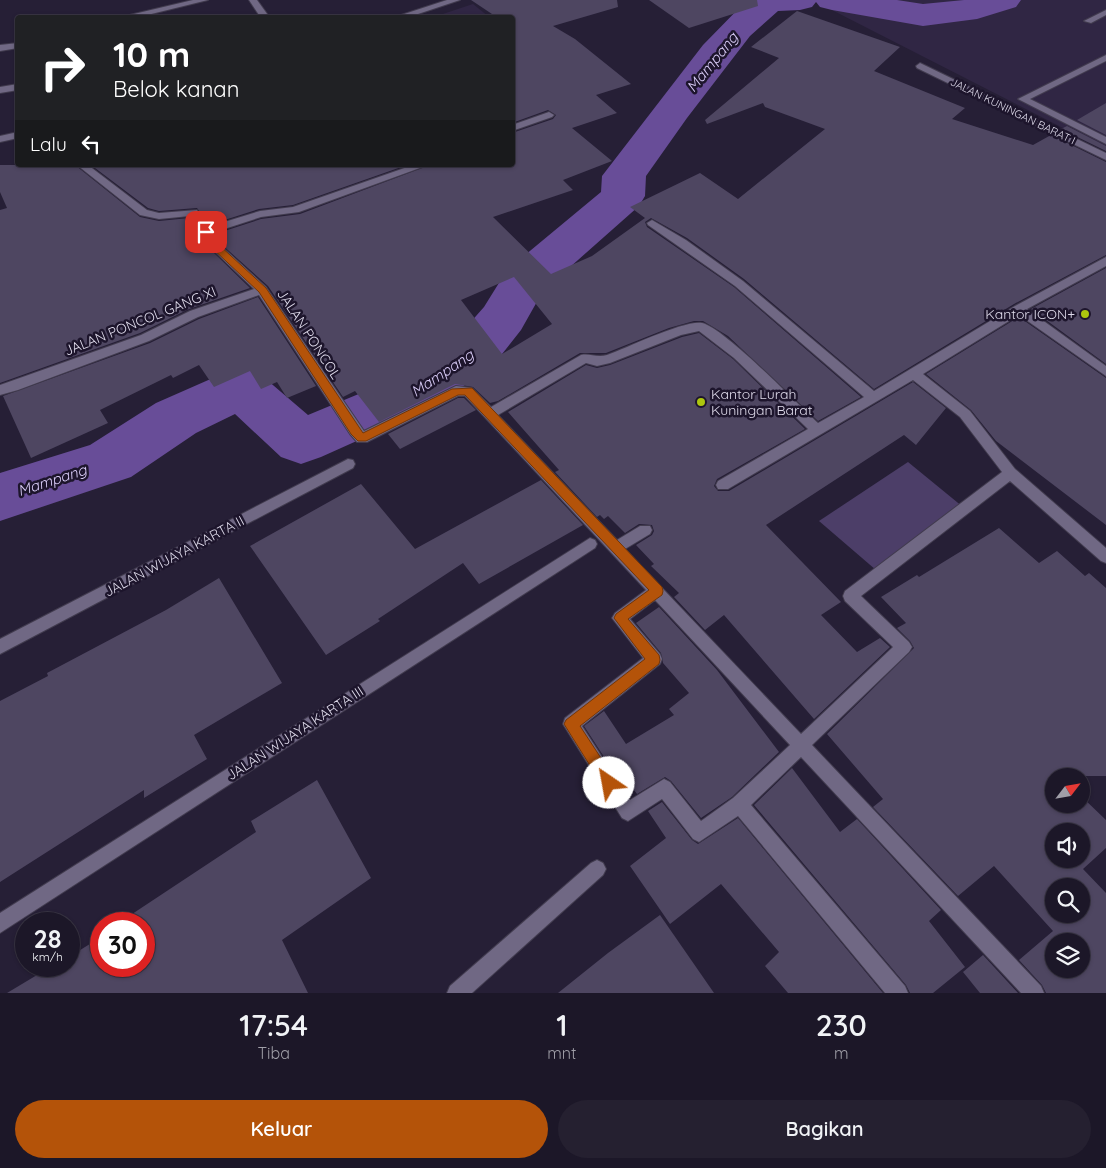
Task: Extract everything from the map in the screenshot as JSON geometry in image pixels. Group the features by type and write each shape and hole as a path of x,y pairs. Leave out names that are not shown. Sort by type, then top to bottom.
{"street":[{"path":"136,15 204,0"},
{"path":"253,0 264,15"},
{"path":"406,15 456,0"},
{"path":"1088,21 1106,12"},
{"path":"0,48 15,46"},
{"path":"1106,58 1023,99 1106,141"},
{"name":"JALAN KUNINGAN BARAT I","path":"920,66 1106,157"},
{"path":"0,90 15,88"},
{"path":"515,127 549,115"},
{"path":"0,139 15,136"},
{"name":"JALAN PONCOL","path":"85,167 144,213 159,216 193,212 215,246 262,290 358,435 461,390 468,391 489,414"},
{"path":"206,232 260,214 295,210 417,167"},
{"path":"652,223 736,279 781,316 872,397"},
{"path":"723,485 914,374 1019,308 1106,261"},
{"name":"JALAN PONCOL GANG XI","path":"0,390 14,387 145,338 194,314 262,290"},
{"path":"1019,308 1106,372"},
{"path":"816,430 738,355 707,330 700,327 678,332 610,359 597,362 585,358 489,414 1034,993"},
{"path":"914,374 965,414 1010,473 1106,557"},
{"name":"JALAN WIJAYA KARTA II","path":"0,647 348,464"},
{"path":"657,591 620,618 654,660 571,724 628,812 664,788 699,833 739,804 904,647 850,596 1010,473"},
{"path":"616,547 645,530"},
{"name":"JALAN WIJAYA KARTA III","path":"0,924 590,544"},
{"path":"739,804 898,993"},
{"path":"457,993 597,869"}],"shaded area":[{"path":"836,0 1106,0 1106,150 828,8"},
{"path":"473,4 487,15 440,15"},
{"path":"908,462 963,507 876,570 819,521"}],"building":[{"path":"471,0 617,0 618,7 553,26 575,39 631,84 596,95 617,113 572,128 612,161 563,180 573,190 493,217 551,274 592,256 645,218 630,207 700,173 738,199 825,129 765,107 763,103 707,124 705,120 779,58 751,47 797,11 900,47 874,71 965,108 952,119 1033,145 1051,135 1106,162 1106,255 1014,304 874,389 744,279 687,238 651,218 645,222 647,227 734,287 861,397 818,421 728,336 703,321 694,321 669,328 606,353 580,353 498,401 490,403 473,387 455,384 379,422 355,391 343,397 268,286 220,243 215,234 261,219 300,214 425,167 515,167 515,132 553,119 556,115 548,110 515,122 515,15 494,15","holes":["514,277 552,324 502,354 461,300"]},
{"path":"649,0 757,0 758,6 689,28"},
{"path":"1106,103 1106,135 1077,120"},
{"path":"1067,126 1106,146 1106,151 1061,129"},
{"path":"0,165 15,165 15,167 78,167 140,217 159,221 189,218 210,249 250,288 189,309 140,333 0,383 0,210 7,208 0,192"},
{"path":"94,167 401,167 293,205 259,209 209,225 197,208 159,211 148,208"},
{"name":"Kantor ICON+","path":"1106,268 1106,364 1031,309"},
{"path":"258,297 316,386 287,398 277,382 261,389 250,371 214,387 199,365 173,378 171,375 100,410 108,423 31,458 3,396 150,343 199,319"},
{"path":"1019,317 1106,378 1106,525 996,441 971,410 926,374"},
{"path":"699,333 733,359 805,429 717,479 714,486 718,491 729,491 913,382 946,408 916,445 904,435 766,525 841,602 821,615 857,652 880,638 890,647 814,719 724,615 705,630 674,597 679,593 651,566 654,564 636,545 652,535 654,531 652,525 639,524 625,533 608,516 604,519 600,515 597,517 555,472 559,470 508,412 586,365 597,368 610,365 682,337"},
{"path":"458,398 464,398 476,410 400,449 388,434"},
{"path":"541,480 583,525 479,584 463,563 378,619 380,621 326,655 250,546 361,484 415,549"},
{"path":"999,528 1039,563 1057,551 1085,576 1089,573 1106,588 1106,776 1090,776 1090,768 1045,768 1045,813 1090,813 1090,805 1106,820 1106,848 1090,863 1090,823 1045,823 1045,868 1084,868 1106,893 1106,993 1046,993 1042,985 1019,960 1045,938 1045,978 1090,978 1090,933 1051,933 1053,931 1046,923 1090,923 1090,878 1045,878 1045,922 994,866 958,896 873,807 883,799 827,734 914,648 897,628 906,623 881,597 917,575 919,577"},
{"path":"219,578 282,683 194,735 207,759 144,798 144,790 0,882 0,701 48,676 47,673 166,610"},
{"path":"659,607 717,670 779,752 732,797 701,818 671,781 665,777 637,794 634,790 628,794 584,726 604,711 626,744 674,715 669,709 689,693 663,663 661,653 636,623"},
{"path":"792,768 840,832 857,819 941,910 929,921 965,967 933,993 910,993 906,985 754,805"},
{"path":"317,780 371,878 282,940 308,993 7,993 34,977 80,977 80,950 90,944 90,977 155,977 155,912 135,912 256,832 251,821"},
{"path":"662,802 692,840 698,844 738,818 883,993 788,993 765,966 779,952 721,884 670,924 630,866 666,838 648,811"},
{"path":"660,915 714,993 558,993 608,953"},
{"path":"983,955 1018,993 980,993 963,972"}],"waterway":[{"name":"Mampang","path":"0,497 110,461 176,418 241,388 301,442 409,395 472,355 503,318 524,281 623,196 624,176 694,80 737,28 755,10 769,1 800,0"},
{"name":"Mampang","path":"832,0 923,15 964,11 1004,0"}],"place":[{"name":"Kantor ICON+","path":"1085,314"},
{"name":"Kantor Lurah Kuningan Barat","path":"701,402"}],"route":[{"path":"206,232 215,246 262,290 355,431 362,438 456,392 461,390 468,391 657,591 620,618 654,660 571,724 609,783"}]}
